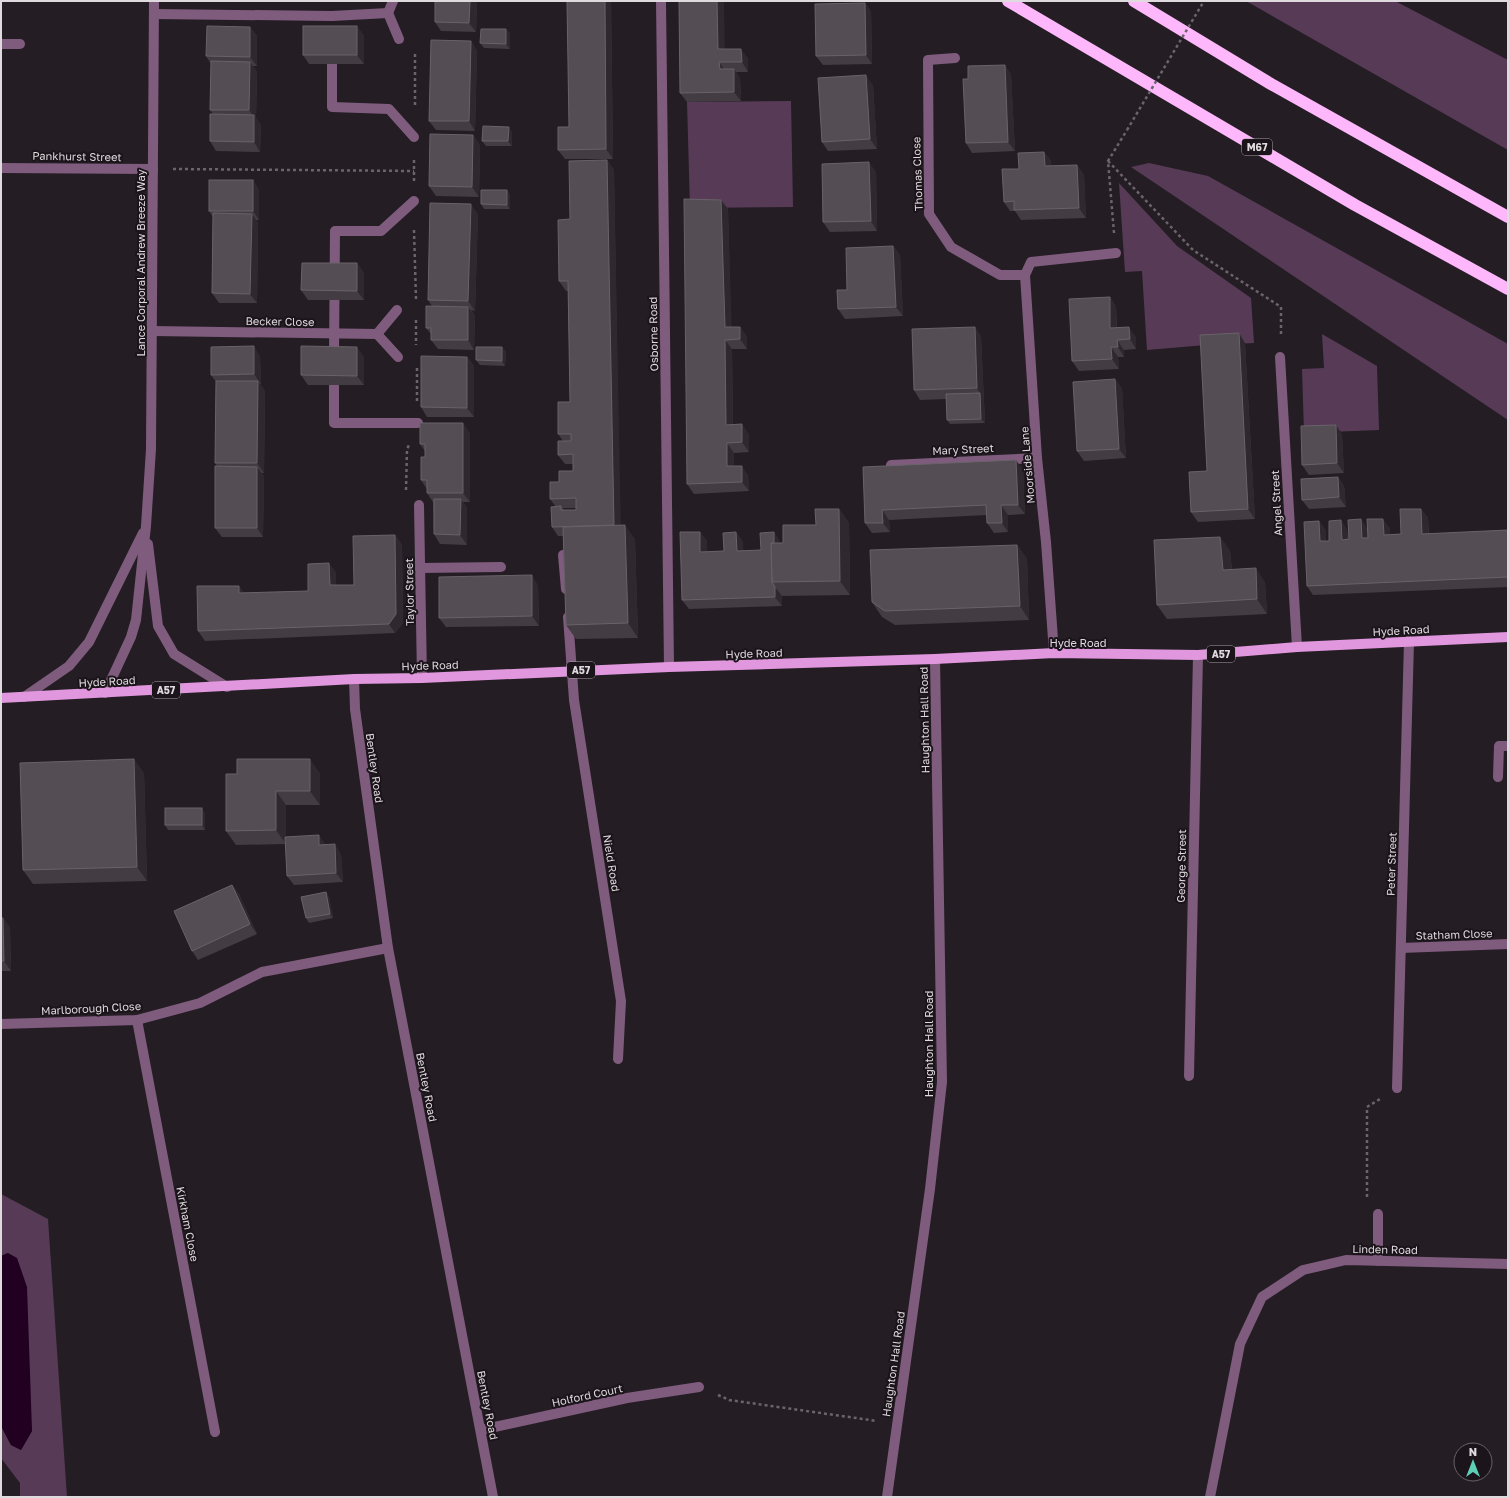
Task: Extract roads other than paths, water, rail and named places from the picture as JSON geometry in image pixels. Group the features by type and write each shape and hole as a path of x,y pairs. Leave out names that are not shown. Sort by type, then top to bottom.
{"highway":[{"name":"M67","path":"1008,1 1355,205 1508,290"},
{"path":"1134,1 1271,84 1508,216"}],"main road":[{"name":"Hyde Road","path":"1,698 354,679 422,678 669,667 935,659 1054,653 1198,655 1297,647 1508,637"}],"street":[{"name":"Lance Corporal Andrew Breeze Way","path":"105,693 131,637 136,620 146,526 151,449 154,1"},
{"path":"393,1 388,13 399,39"},
{"name":"Osborne Road","path":"661,1 669,667"},
{"path":"154,14 332,16 388,13"},
{"path":"332,16 332,29"},
{"path":"1,44 20,44"},
{"name":"Thomas Close","path":"955,58 928,60 929,214 951,247 1000,275 1025,275"},
{"path":"332,64 332,107 389,109 414,137"},
{"name":"Pankhurst Street","path":"1,168 153,169"},
{"path":"334,356 335,231 381,231 414,201"},
{"path":"1025,275 1031,262 1116,253"},
{"name":"Moorside Lane","path":"1025,275 1037,458 1046,542 1054,653"},
{"path":"397,310 377,334 398,357"},
{"name":"Becker Close","path":"152,330 377,334"},
{"name":"Angel Street","path":"1280,357 1297,647"},
{"path":"334,385 334,423 418,423"},
{"name":"Mary Street","path":"891,465 1037,458"},
{"name":"Taylor Street","path":"419,505 422,678"},
{"name":"Lance Corporal Andrew Breeze Way","path":"146,526 158,626 174,654 227,687"},
{"name":"Lance Corporal Andrew Breeze Way","path":"24,697 69,666 88,642 146,526"},
{"name":"Nield Road","path":"563,555 574,700 622,1001 618,1059"},
{"path":"420,568 501,567"},
{"name":"Peter Street","path":"1397,1088 1409,641"},
{"name":"George Street","path":"1189,1076 1198,655"},
{"name":"Haughton Hall Road","path":"887,1497 930,1189 942,1082 935,659"},
{"name":"Bentley Road","path":"354,679 355,709 388,948 493,1497"},
{"path":"1498,777 1499,746 1508,746"},
{"name":"Statham Close","path":"1401,948 1508,944"},
{"name":"Marlborough Close","path":"1,1024 137,1020 200,1003 262,972 388,948"},
{"name":"Kirkham Close","path":"137,1020 215,1432"},
{"path":"1378,1214 1378,1261"},
{"name":"Linden Road","path":"1210,1497 1240,1344 1262,1297 1303,1270 1346,1260 1508,1264"},
{"name":"Holford Court","path":"481,1430 627,1398 699,1387"}]}
